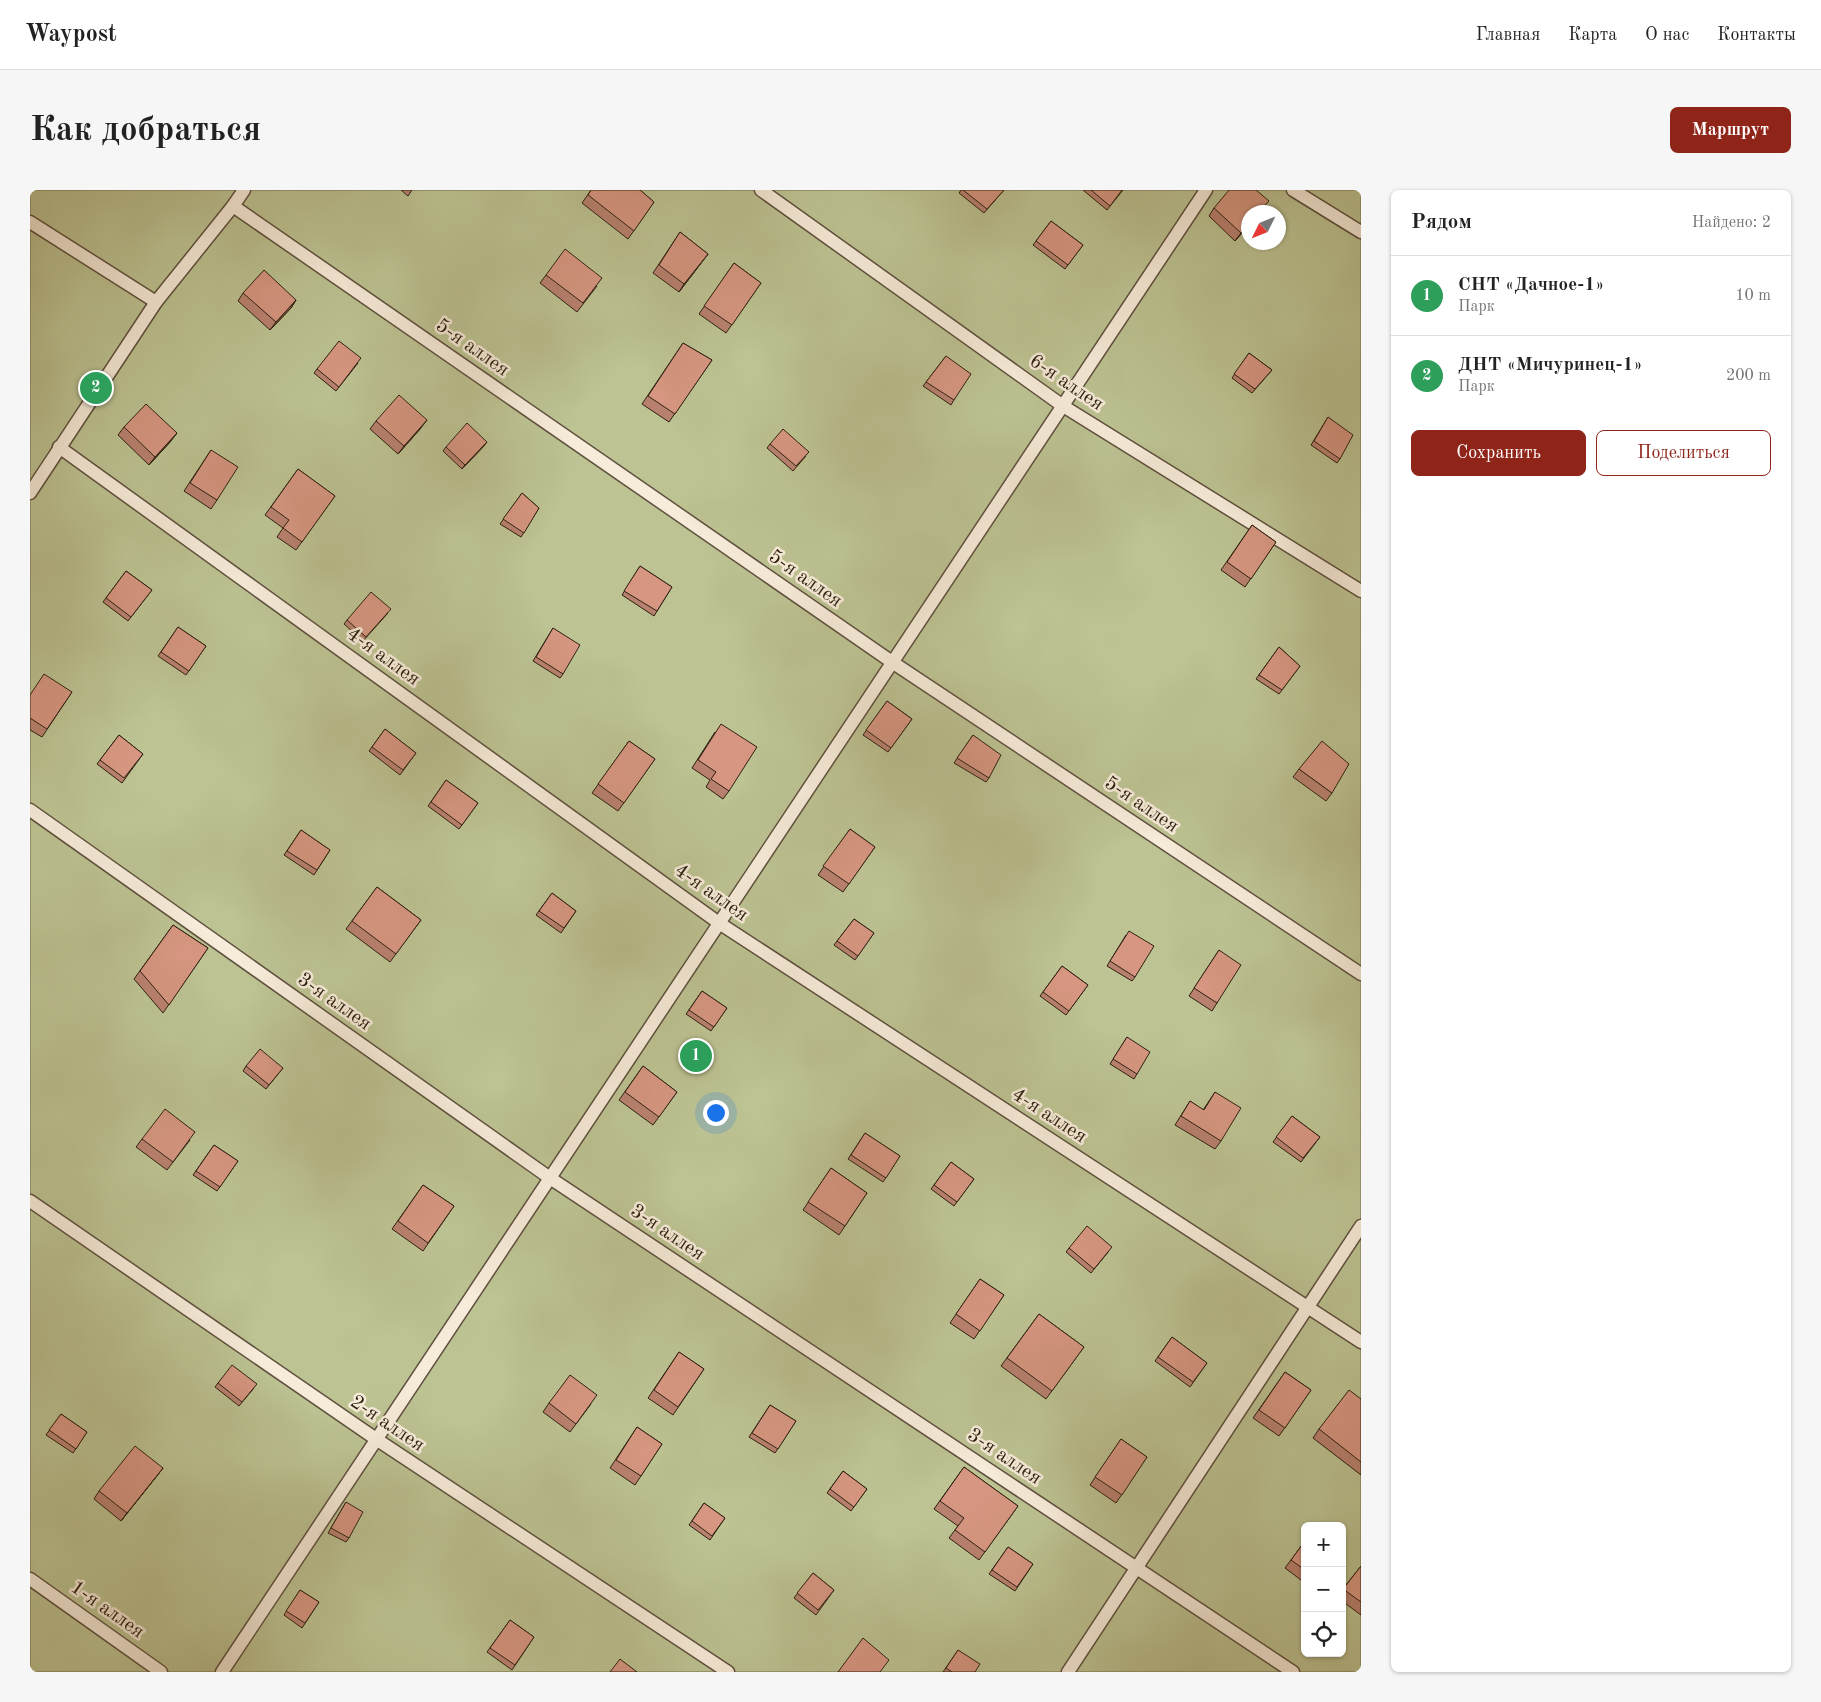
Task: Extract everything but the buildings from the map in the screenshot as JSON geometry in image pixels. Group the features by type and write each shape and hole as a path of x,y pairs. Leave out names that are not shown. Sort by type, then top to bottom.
{"lane":[{"path":"30,492 156,302 244,190"},
{"name":"6-я аллея","path":"761,190 1063,406 1361,591"},
{"path":"222,1672 1206,190"},
{"path":"1293,190 1361,232"},
{"name":"5-я аллея","path":"233,206 892,662 1361,974"},
{"path":"30,222 156,302"},
{"name":"4-я аллея","path":"59,447 719,923 1361,1342"},
{"name":"3-я аллея","path":"30,810 550,1178 1293,1672"},
{"name":"2-я аллея","path":"30,1201 376,1439 728,1672"},
{"path":"1068,1672 1361,1226"},
{"name":"1-я аллея","path":"30,1579 161,1672"}],"green space":[{"path":"30,190 1361,190 1361,1672 30,1672"}],"place":[{"name":"ДНТ «Мичуринец-1»","path":"96,388"},
{"name":"СНТ «Дачное-1»","path":"696,1056"}]}
